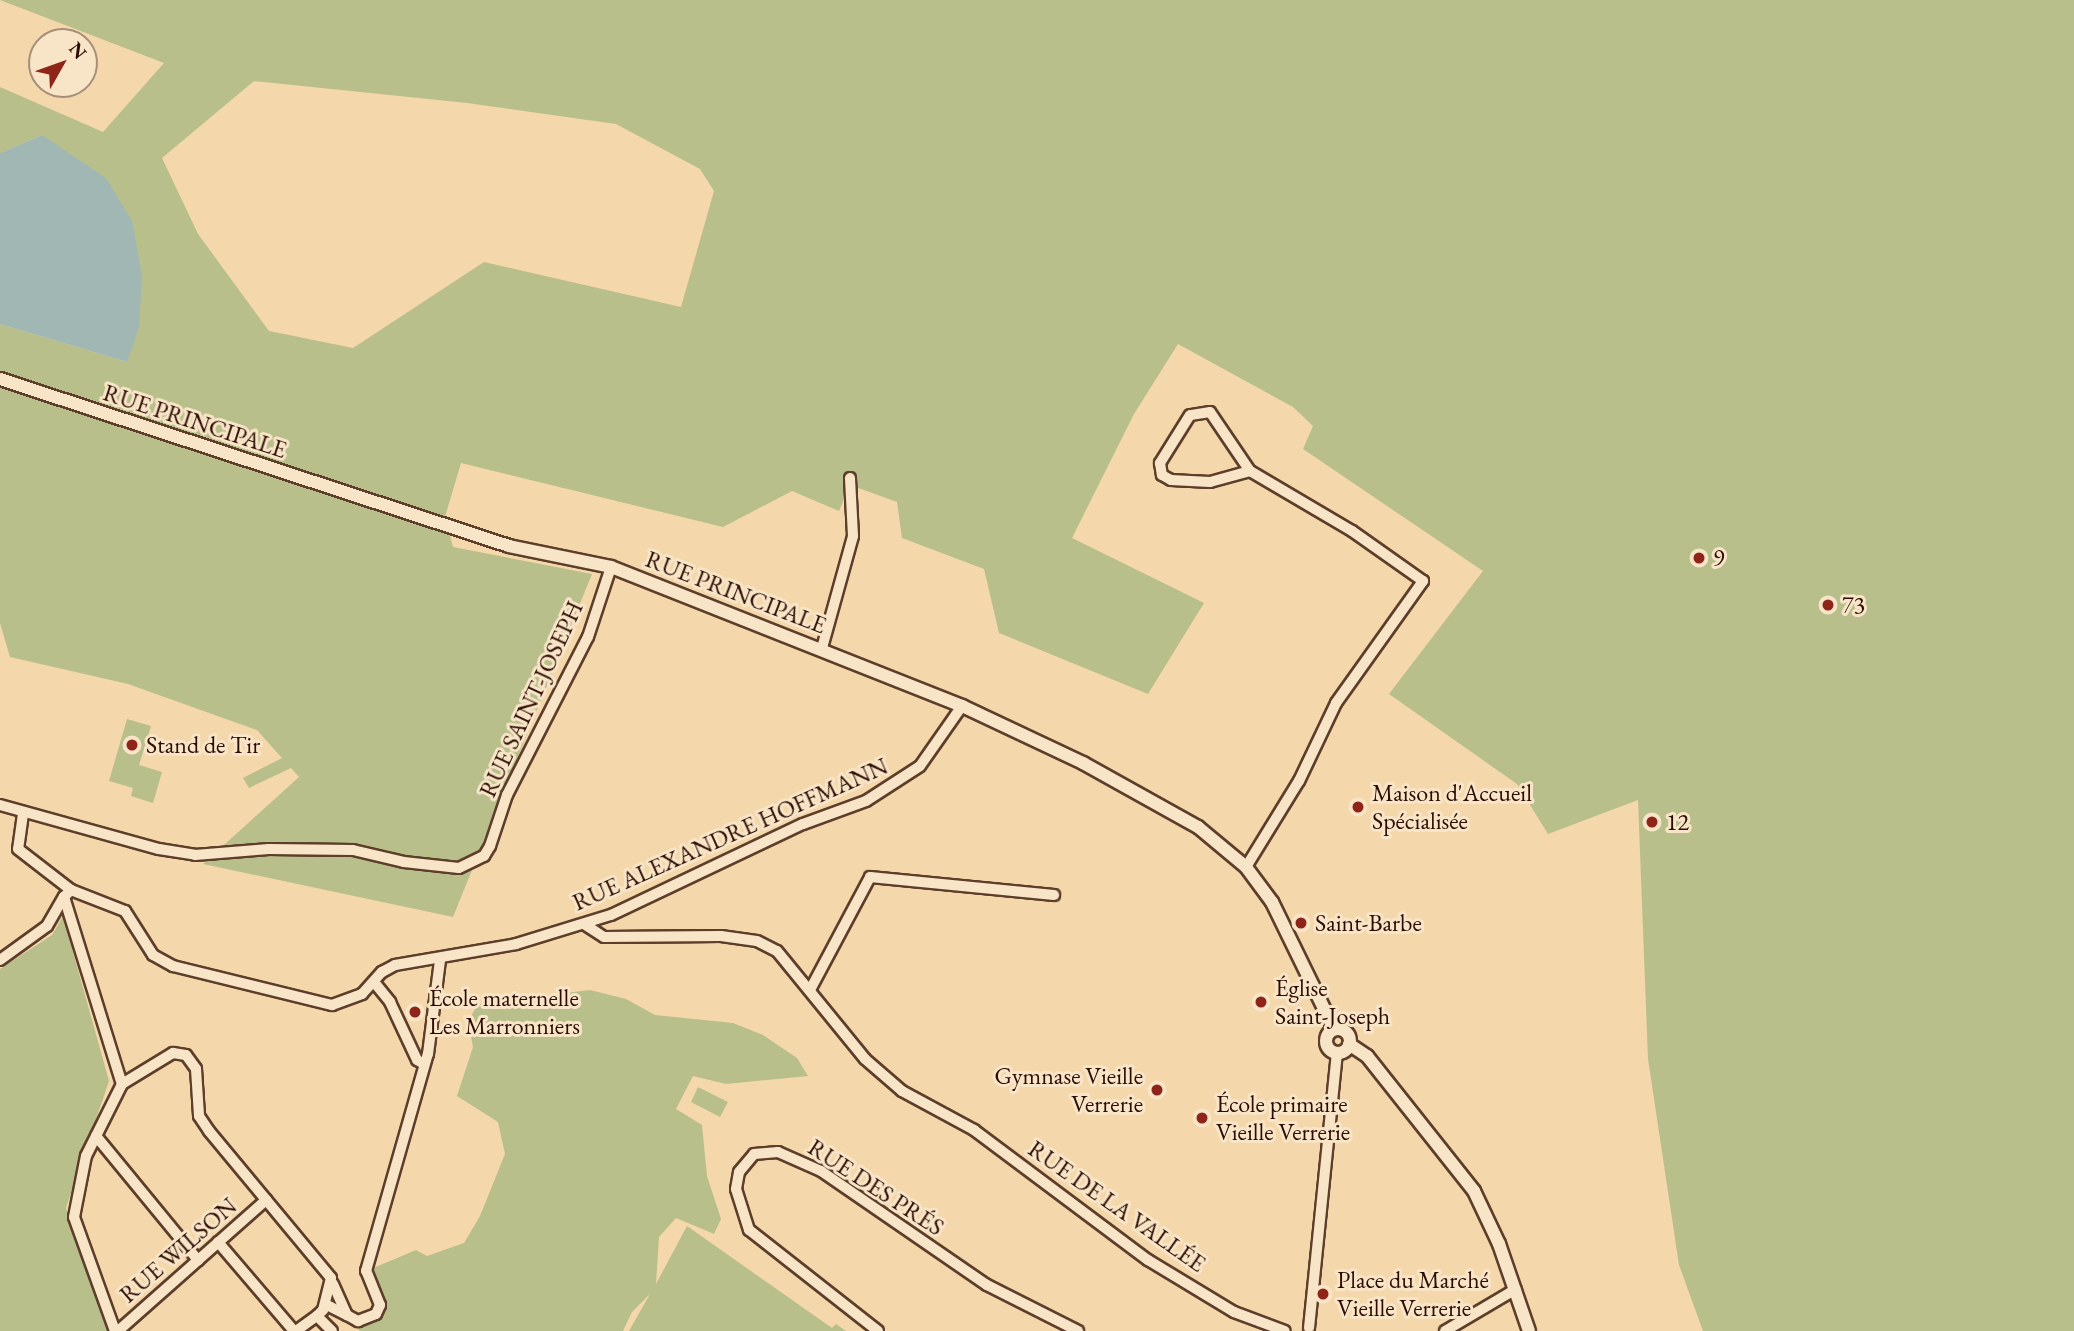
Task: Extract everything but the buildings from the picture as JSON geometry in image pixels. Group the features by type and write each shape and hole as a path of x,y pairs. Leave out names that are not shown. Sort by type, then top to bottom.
{"street":[{"name":"RUE PRINCIPALE","path":"0,379 509,546 611,567 822,648 962,706 1158,804 1222,844 1246,867 1272,902 1334,1029"},
{"path":"1246,867 1299,781 1336,704 1423,581 1352,531 1250,471 1217,417 1199,411 1190,415 1160,463 1162,475 1171,480 1210,482 1250,471"},
{"path":"822,648 853,536 850,478"},
{"name":"RUE SAINT-JOSEPH","path":"0,805 23,814 195,855 333,849 442,869 473,862 491,846 507,795 588,637 611,567"},
{"name":"RUE ALEXANDRE HOFFMANN","path":"23,814 18,849 68,893 125,911 153,955 173,966 332,1005 362,994 395,965 440,960 584,925 900,783 933,751 962,706"},
{"path":"810,990 870,877 1054,895"},
{"path":"0,960 47,926 68,893"},
{"path":"68,893 122,1084"},
{"name":"RUE DE LA VALLÉE","path":"584,925 604,937 721,936 757,941 794,968 865,1059 902,1091 974,1130 1148,1260 1234,1312 1284,1331"},
{"path":"325,1304 365,1320 376,1314 380,1305 366,1271 424,1064 440,960"},
{"path":"374,982 390,1002 417,1060 424,1064"},
{"path":"1307,1330 1336,1053 1326,1042 1334,1029 1346,1032 1349,1044 1367,1056 1474,1191 1516,1289 1529,1331"},
{"path":"1336,1053 1349,1044"},
{"path":"117,1331 74,1216 86,1156 122,1084 159,1058 186,1055 196,1069 199,1116 332,1281 347,1315"},
{"path":"96,1136 198,1260"},
{"name":"RUE DES PRÉS","path":"878,1331 749,1230 736,1189 739,1172 754,1154 778,1152 821,1171 987,1285 1078,1331"},
{"name":"RUE WILSON","path":"117,1331 266,1200"},
{"path":"218,1242 295,1331 317,1315 325,1304 332,1281"},
{"path":"1445,1331 1516,1289"},
{"path":"317,1315 332,1331"}],"green space":[{"path":"0,0 2074,0 2074,1331 1703,1331 1679,1265 1648,1059 1638,800 1548,834 1517,784 1389,694 1483,571 1303,449 1313,426 1293,407 1178,344 1134,414 1072,538 1204,603 1148,694 999,633 984,569 902,538 897,502 850,485 839,511 792,491 723,527 461,463 445,517 453,547 592,574 453,917 203,864 299,777 291,768 249,788 243,778 282,758 257,730 128,684 10,657 0,623 0,324 127,362 42,135 0,153 0,87 103,132 164,63 98,38 98,28 73,28","holes":["254,81 467,103 616,124 700,169 714,191 681,307 484,262 353,348 269,331 198,234 162,158"]},
{"name":"Stand de Tir","path":"127,719 151,726 139,765 162,772 153,803 131,796 133,788 109,781"},
{"path":"63,916 109,1081 66,1208 109,1331 0,1331 0,969 52,935"},
{"path":"590,990 626,999 655,1015 733,1023 763,1035 797,1058 808,1076 726,1084 693,1076 676,1109 702,1125 707,1176 721,1219 714,1234 676,1218 659,1237 656,1284 687,1226 832,1328 836,1324 846,1331 629,1331 650,1294 632,1312 623,1331 360,1331 352,1324 378,1312 383,1295 371,1269 416,1250 427,1256 464,1243 480,1216 505,1154 498,1122 457,1096 473,1047 468,1021 478,1004"},
{"path":"698,1087 728,1102 720,1117 691,1102"}],"water":[{"path":"42,135 106,178 132,221 142,276 139,327 127,362 0,324 0,153"}],"place":[{"name":"9","path":"1699,558"},
{"name":"73","path":"1828,605"},
{"name":"Stand de Tir","path":"132,745"},
{"name":"Maison d'Accueil Spécialisée","path":"1358,807"},
{"name":"12","path":"1652,822"},
{"name":"Saint-Barbe","path":"1301,923"},
{"name":"Église Saint-Joseph","path":"1261,1002"},
{"name":"École maternelle Les Marronniers","path":"415,1012"},
{"name":"Gymnase Vieille Verrerie","path":"1157,1090"},
{"name":"École primaire Vieille Verrerie","path":"1202,1118"},
{"name":"Place du Marché Vieille Verrerie","path":"1323,1294"}]}
